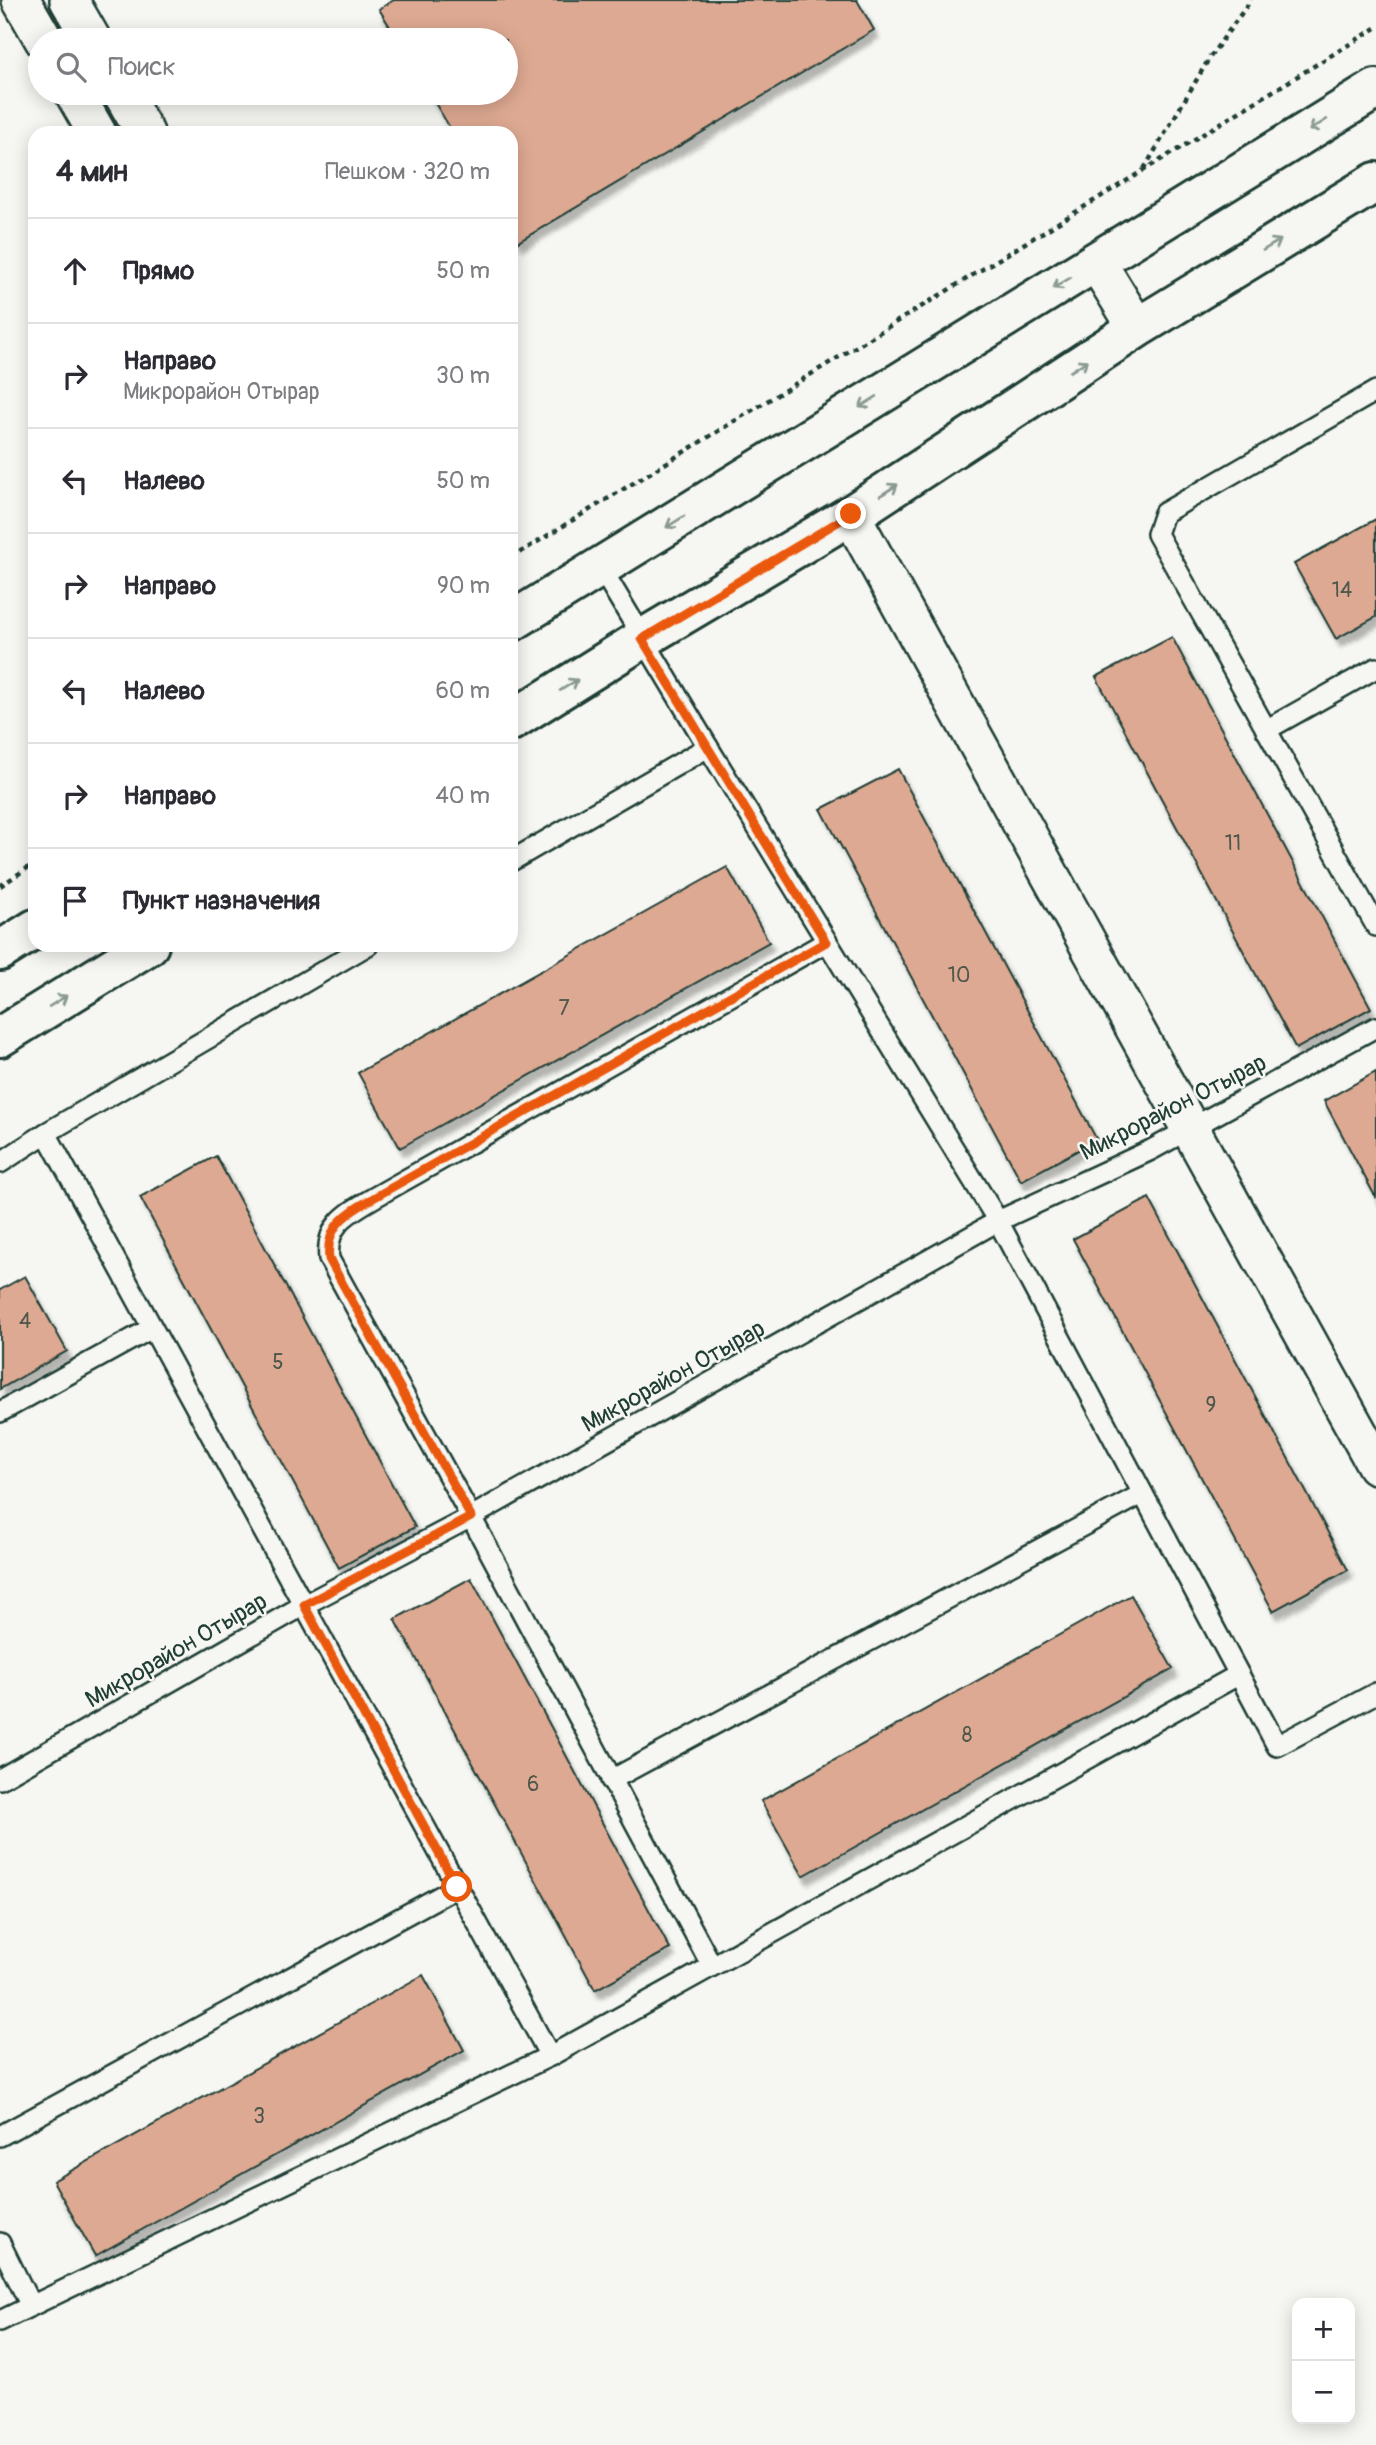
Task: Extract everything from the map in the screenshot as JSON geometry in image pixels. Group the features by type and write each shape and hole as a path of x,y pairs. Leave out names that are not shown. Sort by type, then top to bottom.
{"street":[{"path":"21,0 37,28"},
{"path":"69,0 85,28"},
{"path":"518,618 1376,89"},
{"path":"81,105 93,126"},
{"path":"129,105 141,126"},
{"path":"518,717 851,514 1137,328 1376,182"},
{"path":"1096,261 1137,328"},
{"path":"851,514 1376,1465"},
{"path":"0,951 28,933"},
{"path":"0,1037 138,952"}],"lane":[{"path":"1376,391 1164,513 1157,534 1376,926"},
{"path":"601,568 998,1221 1277,1746 1376,1693"},
{"path":"1266,730 1376,668"},
{"path":"518,857 708,747"},
{"path":"712,1966 329,1259 328,1243 335,1228 349,1213 375,1197 826,942"},
{"path":"0,1163 46,1132 356,952"},
{"name":"Микрорайон Отырар","path":"0,1779 304,1605 471,1517 998,1221 1151,1150 1376,1027"},
{"path":"46,1132 550,2056"},
{"path":"0,1412 152,1328"},
{"path":"611,1780 1142,1494"},
{"path":"0,2321 550,2056 1238,1675"},
{"path":"0,2136 457,1887"},
{"path":"0,2243 32,2306"}],"path":[{"path":"1144,170 1210,57 1251,0"},
{"path":"518,554 1376,28"},
{"path":"0,886 28,868"}],"building":[{"path":"394,0 857,0 874,30 518,242 518,126 449,126 436,105 518,105 518,28 391,28 379,9"},
{"path":"1376,519 1376,617 1336,639 1294,564"},
{"path":"1172,637 1371,1008 1296,1049 1096,677"},
{"path":"898,769 1097,1140 1021,1181 821,809"},
{"path":"727,867 769,942 400,1148 358,1073"},
{"path":"1376,1072 1376,1198 1324,1101"},
{"path":"216,1156 415,1527 339,1568 140,1197"},
{"path":"1149,1198 1348,1570 1273,1611 1073,1239"},
{"path":"25,1276 67,1351 0,1389 0,1290"},
{"path":"471,1578 670,1949 595,1990 395,1619"},
{"path":"1131,1595 1173,1669 803,1876 761,1801"},
{"path":"423,1975 464,2050 95,2256 53,2181"}],"route":[{"path":"457,1887 304,1605 471,1517 329,1259 328,1243 335,1228 349,1213 375,1197 826,942 642,639 851,514"}]}
